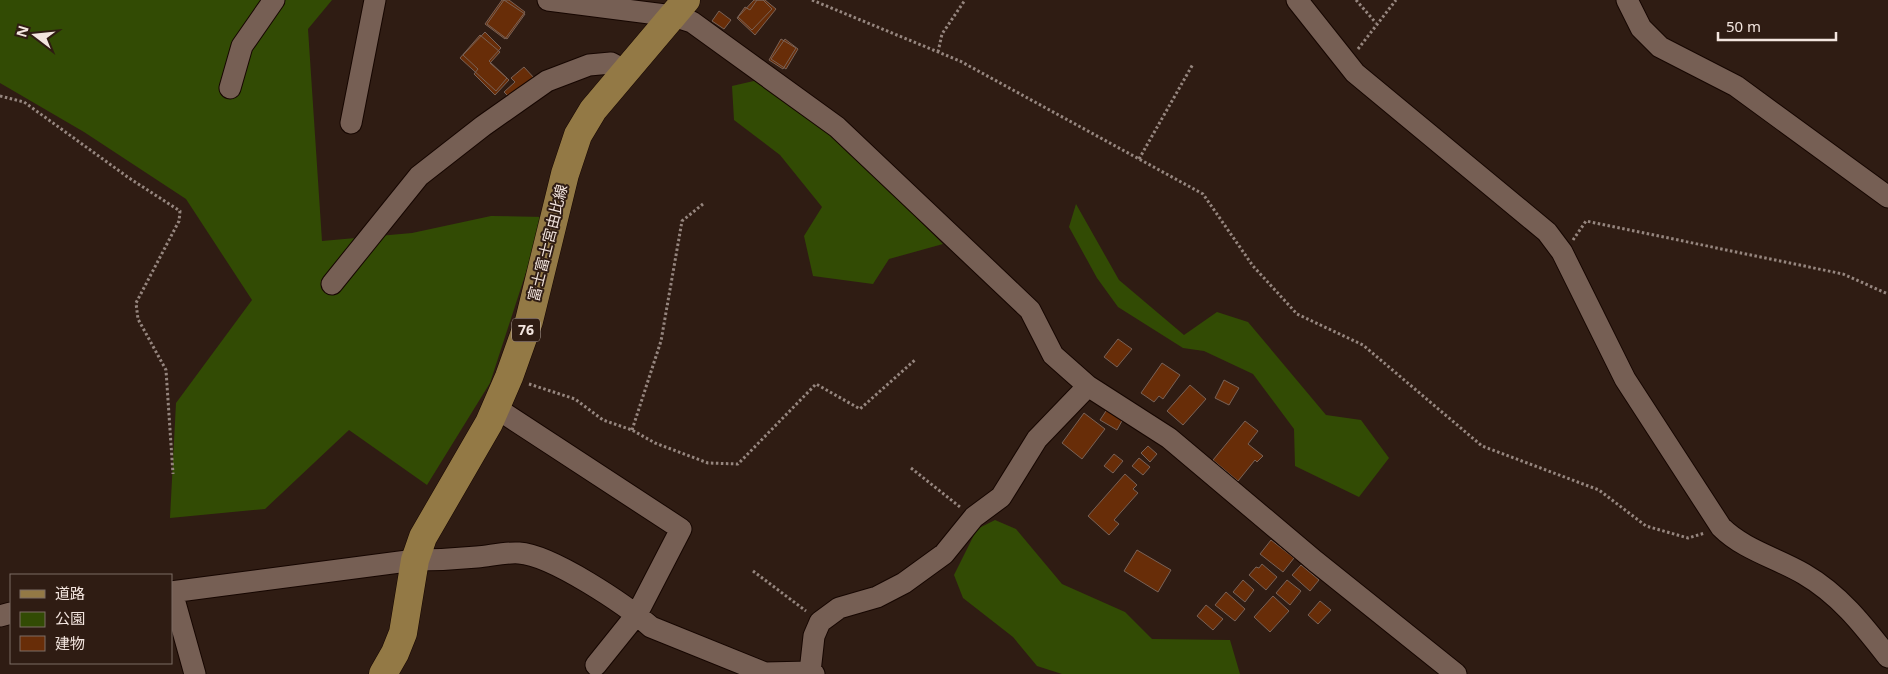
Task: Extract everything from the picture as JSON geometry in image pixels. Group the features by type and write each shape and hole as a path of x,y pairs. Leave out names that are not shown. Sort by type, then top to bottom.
{"main road":[{"name":"富士富士宮由比線","path":"383,674 395,653 403,633 416,560 431,522 496,408 510,377 529,321 564,174 578,135 593,110 680,8"}],"street":[{"path":"230,88 242,46 274,0"},
{"path":"351,123 375,0"},
{"path":"548,0 680,8 692,22 837,127 1030,310 1052,354 1088,386 1169,438 1315,561 1456,674"},
{"path":"1297,0 1355,74 1546,232 1562,252 1625,379 1721,527 1733,539 1804,574 1828,590 1858,617 1888,657"},
{"path":"1627,0 1641,28 1660,47 1736,86 1888,197"},
{"path":"332,284 419,176 483,126 547,81 589,65 611,62 626,71"},
{"path":"172,592 416,560 454,560 518,553 534,556 558,566 636,614 651,627 765,673 812,673 814,636 820,622 839,608 877,597 904,583 944,554 974,517 1001,497 1037,438 1088,386"},
{"path":"496,408 681,529 636,614 596,665"},
{"path":"172,595 196,674"}],"path":[{"path":"812,0 960,61 1204,194 1253,266 1297,314 1363,345 1482,446 1599,490 1646,526 1688,538 1721,527"},
{"path":"938,52 942,34 966,0"},
{"path":"1356,0 1376,23"},
{"path":"1347,64 1376,23 1396,0"},
{"path":"1139,159 1193,64"},
{"path":"0,96 24,102 128,178 180,211 179,221 136,303 138,319 166,370 172,474"},
{"path":"632,430 661,341 682,222 703,204"},
{"path":"1562,252 1586,221 1843,274 1888,294"},
{"path":"510,377 575,399 603,420 632,430 655,443 708,463 738,464 816,384 860,409 916,359"},
{"path":"911,468 974,517"},
{"path":"753,571 820,622"}],"green space":[{"path":"0,0 332,0 308,29 322,241 412,233 491,216 544,217 490,383 427,485 349,430 265,509 170,518 176,403 252,300 186,199 84,132 0,83"},
{"path":"758,80 843,145 943,244 889,259 873,284 813,276 804,236 822,207 780,155 734,120 732,86"},
{"path":"1076,204 1119,280 1184,335 1217,312 1248,322 1326,415 1361,420 1389,458 1359,497 1295,466 1294,429 1253,374 1204,351 1183,348 1118,307 1097,278 1069,227"},
{"path":"995,520 1016,529 1062,584 1125,612 1152,639 1230,640 1240,674 1062,674 1037,666 1013,637 963,598 954,575 977,529"}],"building":[{"path":"502,0 509,0 525,12 505,39 485,24"},
{"path":"504,0 525,14 507,39 487,24"},
{"path":"754,0 763,0 772,9 752,30 738,17"},
{"path":"757,0 765,0 776,9 755,35 737,18 745,7 750,10"},
{"path":"719,11 731,20 724,29 712,21"},
{"path":"485,32 501,48 489,61 509,80 495,95 474,74 478,69 463,55"},
{"path":"480,35 500,52 490,63 507,78 496,91 460,58"},
{"path":"781,39 796,48 783,69 769,60"},
{"path":"785,39 798,49 786,69 771,59"},
{"path":"524,67 535,79 512,100 504,92 515,82 511,78"},
{"path":"1118,339 1132,349 1117,367 1104,357"},
{"path":"1162,363 1180,375 1163,399 1159,396 1154,402 1141,393"},
{"path":"1224,380 1239,388 1229,405 1215,398"},
{"path":"1190,385 1206,399 1183,425 1167,411"},
{"path":"1108,408 1124,417 1117,430 1100,420"},
{"path":"1084,413 1105,429 1082,459 1062,443"},
{"path":"1245,421 1258,431 1248,444 1263,456 1257,462 1255,460 1238,481 1213,460"},
{"path":"1148,446 1157,454 1150,462 1141,453"},
{"path":"1114,454 1123,461 1113,473 1104,466"},
{"path":"1139,458 1150,467 1143,475 1132,466"},
{"path":"1125,474 1137,485 1133,489 1138,493 1114,520 1119,524 1109,535 1088,516"},
{"path":"1271,540 1294,558 1283,572 1260,554"},
{"path":"1137,550 1171,570 1158,592 1124,571"},
{"path":"1262,564 1277,577 1266,590 1249,575 1256,567 1259,568"},
{"path":"1301,565 1319,580 1310,591 1292,575"},
{"path":"1243,580 1254,590 1245,602 1233,592"},
{"path":"1287,580 1301,591 1290,605 1276,593"},
{"path":"1226,592 1245,609 1235,621 1215,605"},
{"path":"1273,596 1289,611 1270,632 1254,617"},
{"path":"1320,601 1331,610 1318,624 1308,615"},
{"path":"1206,605 1223,619 1213,630 1197,616"}]}
